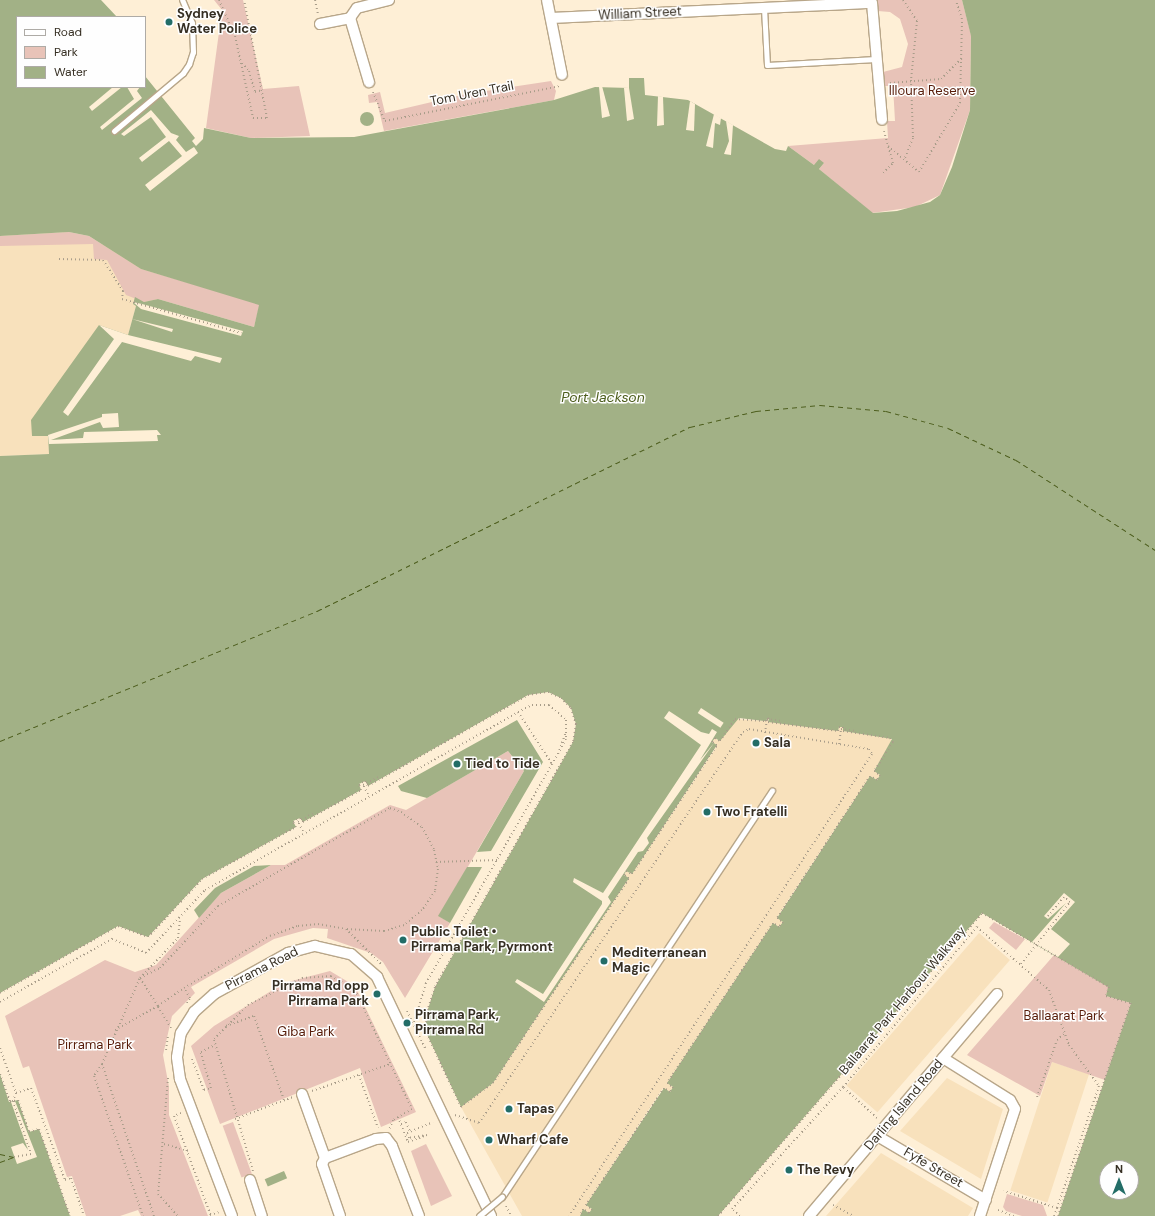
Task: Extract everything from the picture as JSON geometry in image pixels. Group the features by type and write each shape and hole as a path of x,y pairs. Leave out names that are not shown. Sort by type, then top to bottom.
{"street":[{"path":"320,24 350,18 357,8 389,0"},
{"path":"547,0 562,75"},
{"name":"William Street","path":"551,18 764,8 792,3 872,3 876,59"},
{"path":"350,18 370,82"},
{"path":"876,59 882,120"},
{"name":"Pirrama Road","path":"232,1216 180,1079 177,1057 181,1033 194,1012 214,994 288,953 315,946 351,954 377,977 491,1216"},
{"name":"Darling Island Road","path":"809,1216 879,1136 997,994"},
{"path":"943,1058 1010,1100 1015,1109 980,1216"},
{"path":"302,1094 340,1216"},
{"name":"Fyfe Street","path":"879,1136 986,1200"},
{"path":"323,1161 384,1138 392,1146 419,1216"},
{"path":"250,1180 262,1216"}],"lane":[{"path":"114,131 183,73 189,64 193,52 192,23 182,0"},
{"path":"764,8 767,65 876,59"},
{"path":"479,1216 502,1197 772,790"}],"path":[{"path":"219,0 227,15 241,62 253,118 267,118 263,91 244,0"},
{"path":"904,0 917,21 910,80 913,138 905,158"},
{"path":"888,146 905,158 919,172 931,156 936,140 960,102 962,20 957,0"},
{"path":"878,85 910,80 941,79 962,58"},
{"path":"241,62 249,72 255,92 263,91"},
{"name":"Tom Uren Trail","path":"370,82 380,114 385,121 562,85 562,75"},
{"path":"882,120 893,162 883,173"},
{"path":"59,259 103,260 123,291 122,299 241,332"},
{"path":"366,783 368,786 534,693 548,692 561,698 574,716 573,742 435,987 428,1009 425,1030 460,1106 493,1083 629,878 624,875 626,870 632,874 717,745 712,742 715,738 720,741 735,719 782,721"},
{"path":"0,1002 112,939 146,953 205,890 368,794 518,712 526,708 549,705 566,720 567,731 558,756 426,983 414,1022"},
{"path":"518,712 552,764"},
{"path":"769,720 856,731"},
{"path":"765,733 769,720"},
{"path":"839,744 843,729"},
{"path":"580,1216 583,1210 589,1213 592,1209 586,1205 664,1088 670,1092 673,1087 667,1083 773,922 779,927 783,922 777,918 870,776 877,780 880,775 874,771 892,739 843,729"},
{"path":"301,820 309,819 361,790 358,785 378,777"},
{"path":"366,783 363,785 368,794"},
{"path":"140,978 160,968 218,906 390,808 422,827 434,850 436,862 435,891 414,918 384,931 346,929"},
{"path":"0,993 118,926 148,937 202,879 313,813"},
{"path":"301,820 298,822 303,831"},
{"path":"436,862 498,860"},
{"path":"1021,964 1034,944 1070,902 1064,897 1048,916"},
{"path":"718,1216 982,913 1109,987 1106,996 1131,1003 1058,1216"},
{"path":"143,1216 94,1076 102,1064 115,1030 140,978 178,938 180,917"},
{"name":"Ballaarat Park Harbour Walkway","path":"877,1118 843,1087 977,927 1049,990 1064,1034 1098,1086 1057,1208"},
{"path":"250,1180 254,1172 235,1119 233,1098 214,1039 248,1004 302,978 331,976 355,990 412,1109 393,1120 384,1138"},
{"path":"140,978 171,1028"},
{"path":"115,1030 158,1006 184,988"},
{"path":"224,1027 254,1016 284,1100"},
{"path":"1037,1098 1057,1040 1064,1034"},
{"path":"192,1059 204,1090 211,1088 201,1052 216,1045"},
{"path":"0,1048 16,1093 13,1101 31,1154 14,1157"},
{"path":"102,1064 154,1216"},
{"path":"235,1119 284,1100 390,1064"},
{"path":"0,1074 10,1102 18,1100 29,1132 39,1129 70,1216"},
{"path":"359,1075 384,1138"},
{"path":"173,1091 168,1076 164,1144 158,1194 178,1216"},
{"path":"740,1216 732,1210 843,1087"},
{"path":"16,1093 31,1088 65,1180 71,1178 84,1216"},
{"path":"179,1105 182,1112 174,1116 211,1216"},
{"path":"398,1117 408,1142 427,1135 409,1138 410,1132 406,1122 401,1124"},
{"path":"410,1132 431,1123"},
{"path":"164,1144 188,1151"},
{"path":"1004,1191 1057,1208 1054,1216"},
{"path":"502,1197 511,1216"},
{"path":"833,1205 854,1216"},
{"path":"998,1210 1014,1216"}],"shaded area":[{"path":"69,232 260,304 158,299 136,306 128,335 48,435 49,454 0,456 0,236"},
{"path":"765,717 769,718 768,721 838,730 839,727 843,727 843,731 890,738 893,742 874,770 880,775 877,780 870,776 777,917 783,922 779,927 773,923 667,1083 673,1087 670,1092 663,1088 586,1205 592,1209 589,1213 583,1210 580,1216 522,1216 461,1107 493,1083 629,878 624,875 626,871 632,874 717,746 712,742 715,738 720,741 735,719 765,721"},
{"path":"979,933 1010,960 877,1112 846,1085"},
{"path":"1052,1062 1089,1074 1047,1202 1010,1190"},
{"path":"947,1078 1003,1109 981,1179 900,1131"},
{"path":"881,1153 973,1208 968,1216 826,1216"}],"green space":[{"path":"214,0 243,0 263,89 299,86 310,136 251,138 206,128 222,10"},
{"name":"Illoura Reserve","path":"877,0 962,0 971,35 970,110 940,195 915,207 872,213 819,169 824,163 814,165 788,146 888,138 887,121 895,121 893,86 884,86 883,72 902,67 908,44 900,19 890,12 878,11"},
{"path":"551,81 556,91 554,100 384,131 377,102 369,103 368,95 380,92 385,113 466,94"},
{"path":"69,232 89,236 141,269 260,304 254,327 158,299 144,302 126,295 107,260 94,259 93,244 0,246 0,236"},
{"name":"Pirrama Park","path":"508,751 524,771 439,916 450,923 405,998 383,962 371,953 327,938 328,929 313,928 274,939 191,987 195,993 172,1016 163,1055 169,1087 169,1115 208,1216 141,1216 138,1210 120,1216 86,1216 72,1176 67,1177 29,1066 23,1068 5,1016 105,960 135,972 156,965 221,893 271,865 285,865 390,805 406,810"},
{"path":"994,922 1025,939 1016,950 989,928"},
{"name":"Ballaarat Park","path":"1054,955 1109,987 1106,996 1131,1003 1105,1080 1052,1062 1040,1096 967,1055"},
{"name":"Giba Park","path":"330,971 355,986 416,1112 381,1127 360,1068 220,1124 191,1046 214,1026 284,983"},
{"path":"233,1122 252,1174 241,1177 223,1126"},
{"path":"426,1144 452,1196 431,1206 411,1151"},
{"path":"1007,1194 1043,1205 1047,1216 1022,1216 1006,1211 1003,1207"}],"water":[{"name":"Port Jackson","path":"0,0 101,0 116,16 16,16 16,88 146,88 146,77 195,138 192,141 196,146 203,139 204,128 251,138 354,137 554,100 595,87 629,88 629,78 644,78 645,95 688,100 775,149 786,151 788,146 814,165 819,159 824,163 819,169 873,213 897,211 930,202 940,195 952,167 970,110 971,36 962,0 1155,0 1155,1216 1058,1216 1131,1003 1106,996 1108,987 982,913 718,1216 580,1216 583,1209 589,1213 592,1209 586,1205 664,1088 670,1092 673,1087 667,1083 773,923 779,927 783,922 777,918 870,776 877,780 880,775 874,771 892,739 843,731 843,727 839,727 838,731 768,722 769,718 765,721 739,718 720,741 715,738 712,742 717,745 632,874 626,871 624,875 629,878 493,1083 461,1107 425,1030 428,1009 435,987 573,742 576,724 571,708 561,698 548,692 528,695 368,786 365,781 359,784 361,790 303,822 300,818 293,821 296,827 202,879 148,937 118,926 0,993 0,456 49,454 48,436 32,436 31,420 99,325 128,335 136,306 133,304 135,297 144,302 158,299 254,327 259,305 141,269 89,236 69,232 0,236"},
{"path":"367,112 372,114 374,119 372,124 367,126 362,124 360,119 362,114"},
{"path":"517,720 543,762 491,851 477,852 524,771 508,751 427,798 401,791 398,786"},
{"path":"271,865 221,893 199,918 194,910 215,888 254,866"},
{"path":"467,867 482,867 450,923 438,916"},
{"path":"0,1074 9,1102 18,1100 29,1132 39,1129 70,1216 0,1216"},
{"path":"284,1171 287,1178 268,1187 265,1179"}],"pier":[{"path":"602,86 610,116 602,118 599,87"},
{"path":"112,88 121,88 92,111 89,107"},
{"path":"128,88 139,88 137,91 142,98 102,130 100,127 134,99"},
{"path":"624,88 629,88 634,119 627,121"},
{"path":"658,96 663,97 664,125 657,126"},
{"path":"690,101 695,104 694,131 686,130"},
{"path":"151,110 171,133 179,136 176,140 186,152 194,147 198,153 150,191 145,185 182,156 169,141 142,162 139,158 166,137 151,117 124,136 121,134"},
{"path":"714,114 721,118 720,125 715,123 713,148 706,146"},
{"path":"726,121 733,125 731,155 724,154 729,141"},
{"path":"133,302 243,331 241,336 141,309"},
{"path":"132,319 173,329 172,332"},
{"path":"99,325 128,335 222,358 220,363 195,356 191,361 122,342 68,416 63,412 114,339"},
{"path":"118,413 119,427 103,428 100,422 51,440 83,438 84,432 157,430 161,435 157,435 158,441 49,444 48,435 102,417 102,414"},
{"path":"701,708 724,723 720,728 698,713"},
{"path":"669,711 701,732 709,734 712,729 717,732 700,760 714,743 647,838 649,843 643,851 638,852 608,897 611,902 544,1002 515,982 517,979 543,994 602,904 602,901 573,882 574,878 603,893 701,745 664,718"},
{"path":"1064,893 1075,902 1051,929 1070,944 1058,957 1032,942 1066,903 1048,919 1044,916"},
{"path":"15,1101 37,1157 17,1164 11,1147 23,1143 28,1150 11,1102"}],"ferry route":[{"path":"0,741 317,611 690,427 756,411 820,405 886,411 948,428 1016,460 1155,550"},
{"path":"0,1154 14,1157"},
{"path":"0,1162 14,1157"}],"place":[{"name":"Sydney Water Police","path":"169,22"},
{"name":"Sala","path":"756,743"},
{"name":"Tied to Tide","path":"457,764"},
{"name":"Two Fratelli","path":"707,812"},
{"name":"Public Toilet • Pirrama Park, Pyrmont","path":"403,940"},
{"name":"Mediterranean Magic","path":"604,961"},
{"name":"Pirrama Rd opp Pirrama Park","path":"377,994"},
{"name":"Pirrama Park, Pirrama Rd","path":"407,1023"},
{"name":"Tapas","path":"509,1109"},
{"name":"Wharf Cafe","path":"489,1140"},
{"name":"The Revy","path":"789,1170"}]}
